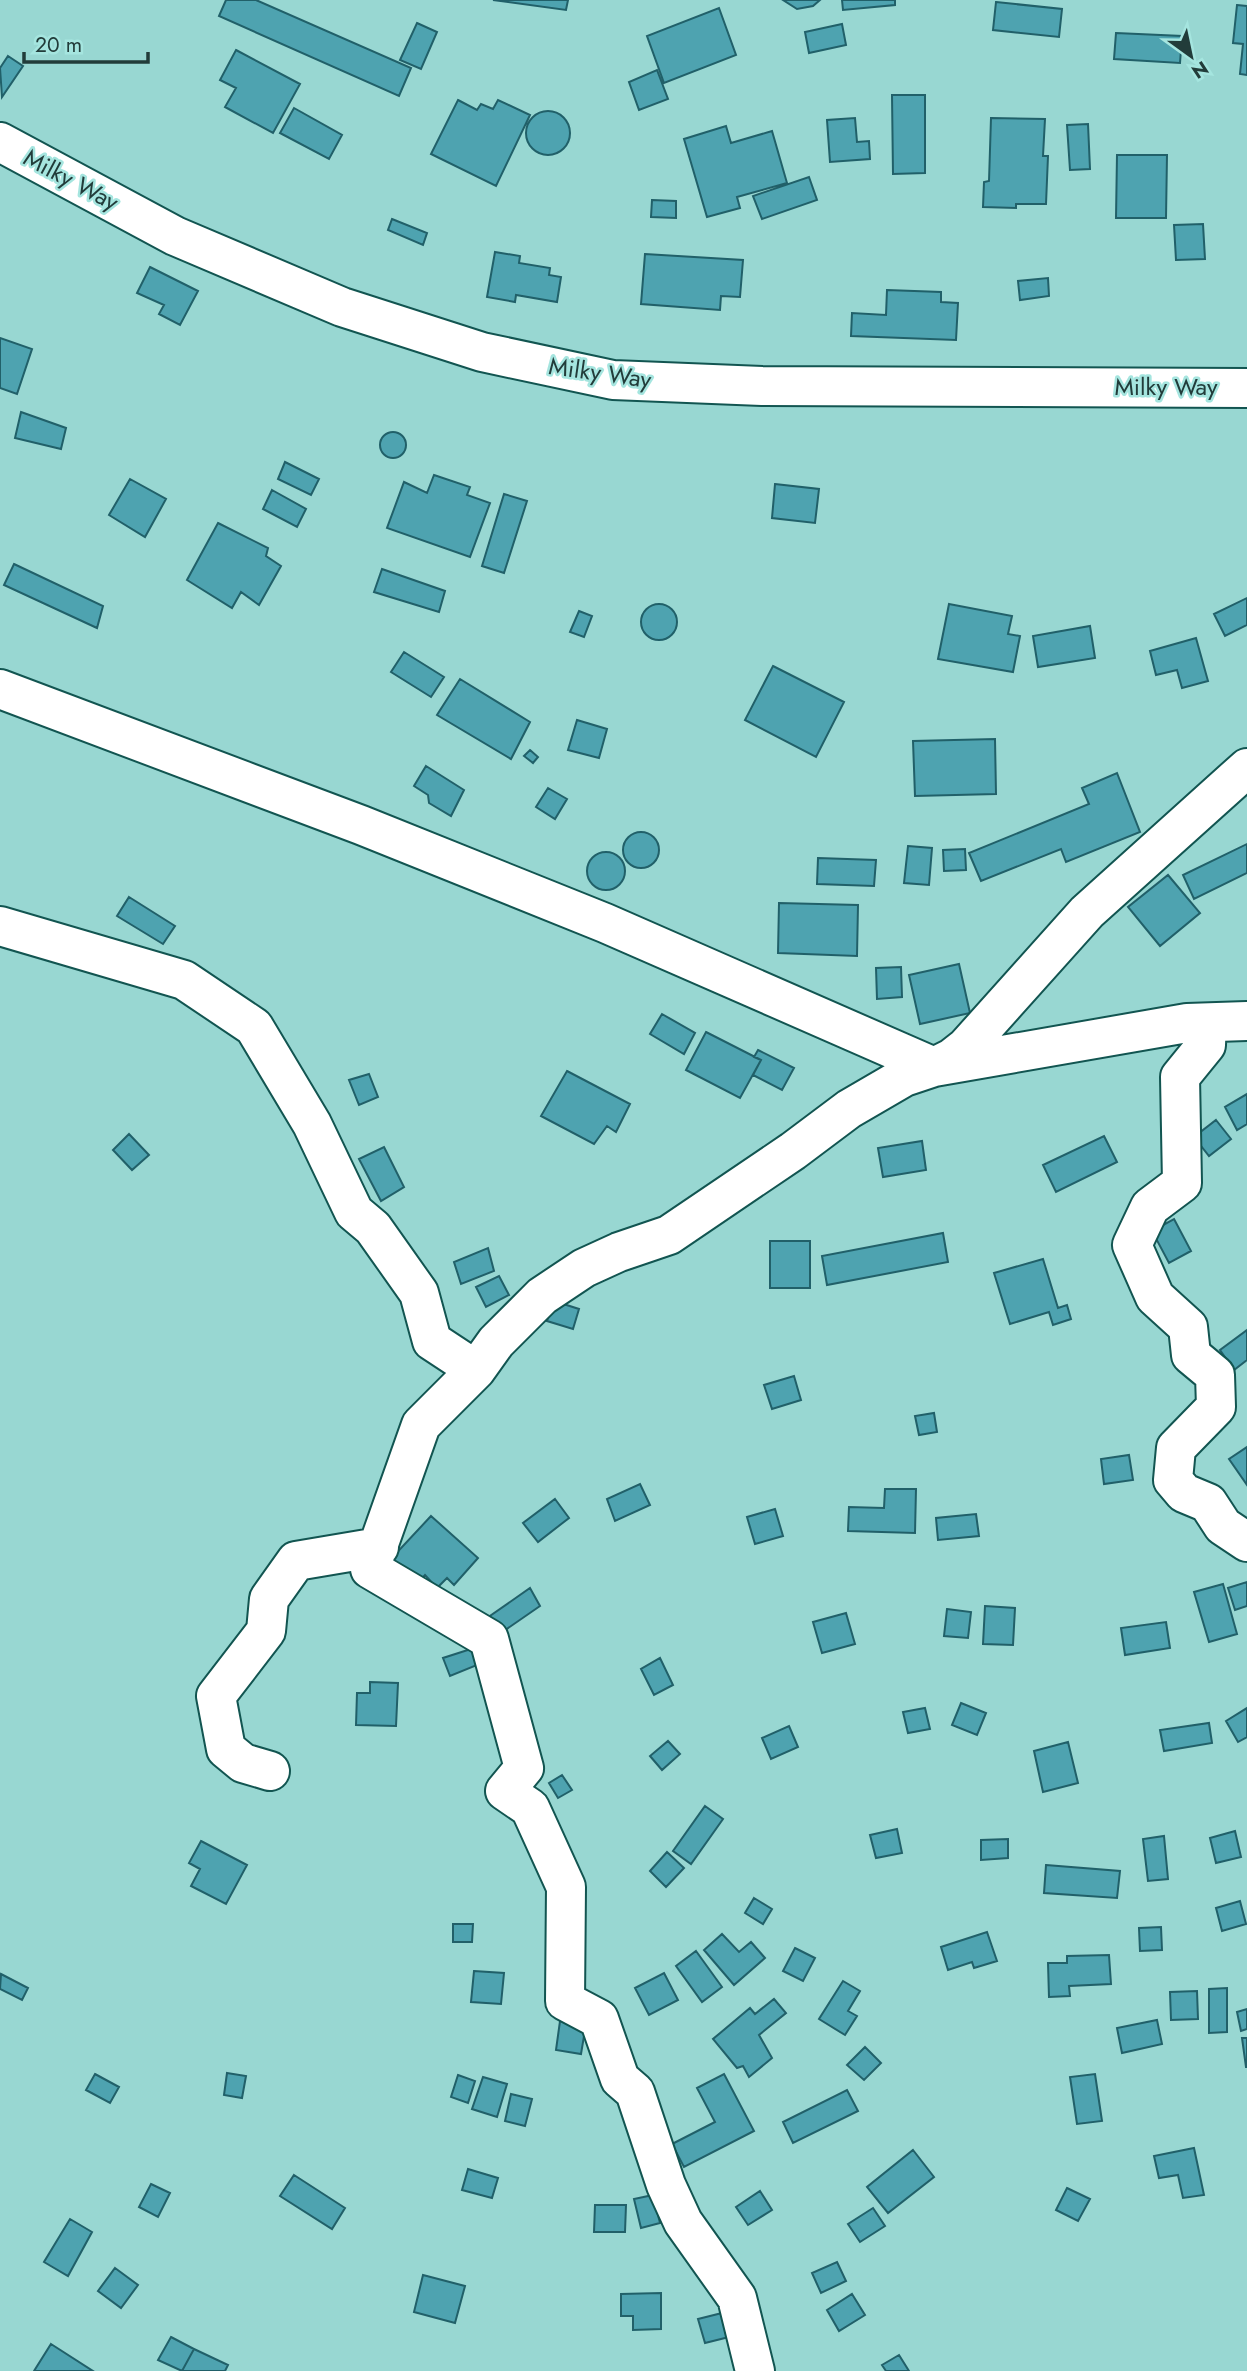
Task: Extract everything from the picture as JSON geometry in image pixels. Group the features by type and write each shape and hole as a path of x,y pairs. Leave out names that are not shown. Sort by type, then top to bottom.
{"street":[{"name":"Milky Way","path":"0,142 175,236 342,307 482,352 613,380 762,386 1247,388"},
{"path":"0,689 361,825 606,923 934,1067 1187,1023 1247,1021"},
{"path":"755,2371 737,2298 683,2222 666,2185 635,2092 620,2079 599,2019 565,2001 566,1887 530,1808 505,1791 524,1768 489,1639 370,1569 421,1425 476,1370 496,1342 542,1297 584,1268 619,1252 670,1235 849,1109 904,1077 952,1058 966,1047 1087,912 1247,768"},
{"path":"0,926 184,980 254,1027 312,1124 354,1212 373,1228 419,1293 432,1341 476,1370"},
{"path":"1207,1023 1206,1045 1180,1077 1182,1183 1150,1207 1132,1245 1155,1297 1188,1327 1191,1356 1215,1375 1216,1407 1176,1448 1173,1480 1185,1493 1208,1503 1223,1526 1247,1542"},
{"path":"270,1771 243,1763 226,1749 216,1696 266,1631 269,1599 296,1561 379,1547"}],"building":[{"path":"226,0 256,0 411,68 399,96 219,16"},
{"path":"493,0 568,0 566,10"},
{"path":"783,0 820,0 813,6 797,9"},
{"path":"842,0 895,0 895,5 843,10"},
{"path":"996,2 1062,9 1059,37 993,30"},
{"path":"1237,5 1247,6 1247,75 1240,74 1243,44 1233,43"},
{"path":"719,8 736,55 664,83 647,36"},
{"path":"417,23 437,32 421,69 400,60"},
{"path":"842,24 846,45 809,53 805,32"},
{"path":"1116,33 1182,36 1180,63 1114,59"},
{"path":"236,50 300,84 273,133 225,107 236,88 220,80"},
{"path":"8,56 23,66 2,97 0,68"},
{"path":"657,70 668,99 639,110 629,82"},
{"path":"892,95 925,95 925,173 893,174"},
{"path":"458,100 477,110 481,104 493,109 498,100 530,115 496,186 431,154"},
{"path":"294,108 342,135 329,159 280,133"},
{"path":"548,111 563,118 570,133 563,148 548,155 533,148 526,133 533,118"},
{"path":"855,118 857,142 869,141 870,159 830,162 827,120"},
{"path":"991,118 1045,119 1043,156 1048,156 1046,204 1016,204 1016,208 983,207 984,182 989,181"},
{"path":"1088,124 1090,169 1070,170 1067,125"},
{"path":"726,126 731,143 772,131 787,183 737,197 740,208 707,217 684,139"},
{"path":"1117,155 1167,155 1166,218 1116,218"},
{"path":"809,177 817,200 762,219 753,196"},
{"path":"652,200 676,201 676,218 651,217"},
{"path":"392,219 427,233 423,245 388,230"},
{"path":"1203,224 1205,259 1176,260 1174,225"},
{"path":"495,252 520,256 519,263 550,268 549,275 561,277 557,302 516,295 515,302 487,297"},
{"path":"645,254 743,260 740,297 721,296 720,310 641,304"},
{"path":"150,267 198,291 180,325 159,314 164,305 137,293"},
{"path":"1048,278 1049,296 1020,300 1018,281"},
{"path":"887,290 941,292 941,302 958,303 956,340 851,336 852,313 886,315"},
{"path":"0,338 32,349 17,394 0,388"},
{"path":"21,412 66,428 61,449 15,438"},
{"path":"393,432 402,436 406,445 402,454 393,458 384,454 380,445 384,436"},
{"path":"285,462 319,479 311,495 278,479"},
{"path":"434,475 470,487 467,495 490,503 470,557 387,528 404,482 427,493"},
{"path":"130,479 166,499 145,537 109,515"},
{"path":"775,484 819,489 815,523 772,518"},
{"path":"272,490 306,509 297,527 263,509"},
{"path":"504,494 527,501 504,573 482,566"},
{"path":"218,523 268,548 266,556 281,566 259,605 241,592 232,608 187,580"},
{"path":"14,564 103,606 97,628 4,585"},
{"path":"382,569 445,591 439,612 374,592"},
{"path":"1247,598 1247,625 1225,636 1214,614"},
{"path":"659,604 671,610 677,622 671,634 659,640 647,634 641,622 647,610"},
{"path":"949,604 1012,616 1008,634 1020,636 1013,672 938,659"},
{"path":"579,611 592,616 584,637 570,632"},
{"path":"1090,626 1095,658 1038,667 1033,636"},
{"path":"1196,638 1208,681 1182,688 1177,670 1156,675 1150,651"},
{"path":"404,652 444,677 431,697 391,672"},
{"path":"773,666 844,702 816,757 745,720"},
{"path":"460,679 530,722 511,759 437,715"},
{"path":"577,720 607,729 599,758 568,750"},
{"path":"995,739 996,794 915,796 913,741"},
{"path":"530,750 538,757 533,763 524,756"},
{"path":"426,766 464,790 451,816 429,803 428,795 414,786"},
{"path":"1117,773 1140,832 1066,862 1061,849 981,881 969,853 1089,804 1082,788"},
{"path":"548,788 567,799 555,819 536,807"},
{"path":"641,832 654,837 659,850 654,863 641,868 628,863 623,850 628,837"},
{"path":"1247,844 1247,873 1194,899 1183,875"},
{"path":"908,846 932,848 929,885 904,883"},
{"path":"965,849 966,870 944,871 943,850"},
{"path":"606,852 619,858 625,871 619,884 606,890 593,884 587,871 593,858"},
{"path":"818,858 876,860 874,886 817,884"},
{"path":"1168,875 1200,913 1160,946 1128,907"},
{"path":"129,897 175,926 163,944 117,916"},
{"path":"779,903 858,905 857,956 778,953"},
{"path":"959,964 970,1013 920,1024 909,975"},
{"path":"901,967 902,997 877,999 876,968"},
{"path":"662,1014 695,1033 684,1054 650,1034"},
{"path":"706,1032 761,1060 740,1098 686,1070"},
{"path":"758,1050 794,1068 782,1090 753,1075 761,1060 754,1057"},
{"path":"567,1071 630,1104 616,1132 607,1126 594,1144 541,1116"},
{"path":"369,1074 378,1097 359,1105 349,1080"},
{"path":"1247,1094 1247,1124 1237,1130 1225,1107"},
{"path":"1216,1120 1231,1139 1209,1156 1194,1137"},
{"path":"129,1134 149,1155 132,1170 113,1150"},
{"path":"1104,1136 1117,1162 1056,1192 1043,1165"},
{"path":"922,1141 926,1170 883,1177 878,1148"},
{"path":"384,1147 404,1187 381,1201 359,1159"},
{"path":"1174,1219 1191,1251 1169,1263 1152,1231"},
{"path":"943,1233 948,1262 827,1285 822,1256"},
{"path":"770,1241 810,1241 810,1288 770,1288"},
{"path":"488,1248 494,1271 461,1284 454,1262"},
{"path":"1043,1259 1058,1308 1067,1305 1071,1319 1053,1325 1049,1312 1010,1324 994,1273"},
{"path":"499,1276 509,1295 486,1307 476,1287"},
{"path":"554,1301 579,1309 573,1329 547,1321"},
{"path":"1247,1330 1247,1360 1234,1370 1220,1350"},
{"path":"794,1376 801,1400 772,1409 764,1385"},
{"path":"934,1413 937,1432 919,1435 915,1416"},
{"path":"1247,1447 1247,1485 1229,1459"},
{"path":"1129,1455 1133,1480 1104,1484 1101,1459"},
{"path":"640,1484 650,1505 615,1521 607,1499"},
{"path":"885,1489 916,1489 915,1533 848,1531 849,1507 884,1508"},
{"path":"555,1499 569,1518 538,1542 523,1523"},
{"path":"775,1509 783,1536 755,1544 747,1517"},
{"path":"976,1514 979,1536 938,1540 936,1518"},
{"path":"431,1516 478,1558 454,1585 447,1578 437,1588 425,1575 416,1585 389,1561"},
{"path":"1247,1582 1247,1606 1235,1610 1228,1588"},
{"path":"1223,1584 1237,1634 1209,1642 1194,1592"},
{"path":"530,1588 540,1606 498,1635 487,1618"},
{"path":"985,1606 1015,1608 1013,1645 983,1644"},
{"path":"947,1609 971,1612 968,1638 944,1636"},
{"path":"846,1613 855,1644 822,1653 813,1622"},
{"path":"1166,1622 1170,1648 1125,1655 1121,1628"},
{"path":"477,1647 482,1663 450,1676 443,1658"},
{"path":"660,1658 673,1685 654,1695 641,1669"},
{"path":"370,1682 398,1683 396,1726 356,1725 357,1693 370,1693"},
{"path":"961,1703 986,1713 977,1735 952,1725"},
{"path":"925,1708 930,1729 908,1733 903,1712"},
{"path":"1247,1708 1247,1737 1238,1742 1226,1721"},
{"path":"1209,1723 1212,1743 1164,1751 1160,1730"},
{"path":"789,1726 798,1747 771,1759 762,1738"},
{"path":"668,1741 680,1754 662,1770 650,1756"},
{"path":"1068,1742 1078,1783 1043,1792 1034,1751"},
{"path":"562,1775 572,1790 558,1798 549,1783"},
{"path":"705,1806 723,1819 691,1864 673,1851"},
{"path":"897,1829 902,1853 876,1858 870,1835"},
{"path":"1235,1831 1241,1857 1216,1863 1210,1838"},
{"path":"1164,1836 1168,1879 1148,1881 1143,1839"},
{"path":"1008,1839 1008,1858 981,1860 981,1840"},
{"path":"201,1841 247,1865 226,1904 191,1886 200,1869 189,1863"},
{"path":"667,1852 684,1868 666,1887 650,1871"},
{"path":"1046,1865 1120,1871 1117,1898 1044,1893"},
{"path":"754,1898 772,1909 763,1924 745,1913"},
{"path":"1240,1901 1246,1924 1222,1931 1216,1908"},
{"path":"453,1924 473,1924 472,1942 453,1942"},
{"path":"1161,1927 1162,1950 1140,1951 1139,1928"},
{"path":"987,1932 997,1961 974,1968 972,1962 948,1970 941,1947"},
{"path":"722,1934 739,1952 751,1942 765,1958 734,1985 704,1950"},
{"path":"795,1948 815,1958 803,1981 783,1971"},
{"path":"696,1951 722,1987 702,2002 676,1966"},
{"path":"1109,1955 1111,1984 1069,1986 1070,1996 1049,1997 1048,1963 1067,1963 1067,1956"},
{"path":"474,1971 504,1973 501,2004 471,2002"},
{"path":"664,1973 678,2000 649,2015 635,1988"},
{"path":"1,1974 28,1988 22,2000 0,1989"},
{"path":"843,1981 860,1991 848,2011 857,2016 845,2035 819,2019"},
{"path":"1227,1988 1227,2032 1209,2033 1209,1989"},
{"path":"1197,1991 1198,2019 1171,2020 1170,1992"},
{"path":"774,1999 786,2013 759,2035 772,2058 749,2077 743,2066 737,2068 713,2039 750,2008 755,2014"},
{"path":"1247,2009 1247,2029 1241,2031 1237,2012"},
{"path":"1157,2020 1162,2044 1122,2053 1117,2028"},
{"path":"560,2021 586,2024 581,2054 556,2050"},
{"path":"1242,2038 1247,2038 1247,2067 1246,2067"},
{"path":"865,2047 881,2063 864,2080 847,2065"},
{"path":"227,2073 246,2076 242,2098 224,2095"},
{"path":"95,2074 119,2087 110,2103 86,2090"},
{"path":"724,2074 754,2131 684,2167 672,2144 715,2122 697,2088"},
{"path":"1095,2074 1102,2121 1077,2124 1070,2077"},
{"path":"458,2075 475,2081 468,2103 451,2097"},
{"path":"483,2077 507,2084 497,2117 472,2109"},
{"path":"847,2090 858,2111 793,2143 783,2122"},
{"path":"511,2094 532,2099 525,2126 505,2121"},
{"path":"1194,2148 1204,2195 1183,2198 1178,2175 1159,2178 1154,2156"},
{"path":"913,2150 934,2177 888,2213 867,2187"},
{"path":"468,2169 498,2178 492,2198 462,2190"},
{"path":"294,2175 345,2208 332,2229 280,2196"},
{"path":"151,2184 170,2193 158,2217 139,2207"},
{"path":"1067,2188 1090,2199 1078,2221 1056,2210"},
{"path":"760,2191 772,2210 748,2225 736,2207"},
{"path":"653,2195 660,2223 641,2228 634,2199"},
{"path":"595,2205 626,2205 625,2232 594,2232"},
{"path":"873,2208 885,2226 860,2242 848,2224"},
{"path":"70,2219 92,2232 68,2276 44,2262"},
{"path":"837,2262 846,2281 821,2293 812,2273"},
{"path":"115,2268 138,2285 121,2308 98,2291"},
{"path":"423,2275 465,2286 455,2323 414,2312"},
{"path":"661,2293 661,2329 633,2330 633,2316 621,2316 621,2294"},
{"path":"852,2294 865,2315 839,2331 827,2310"},
{"path":"726,2312 733,2336 705,2343 698,2319"},
{"path":"171,2337 194,2349 182,2371 158,2360"},
{"path":"51,2344 93,2371 34,2371"},
{"path":"194,2349 228,2365 225,2371 182,2371"},
{"path":"899,2355 909,2371 886,2371 882,2365"}]}
